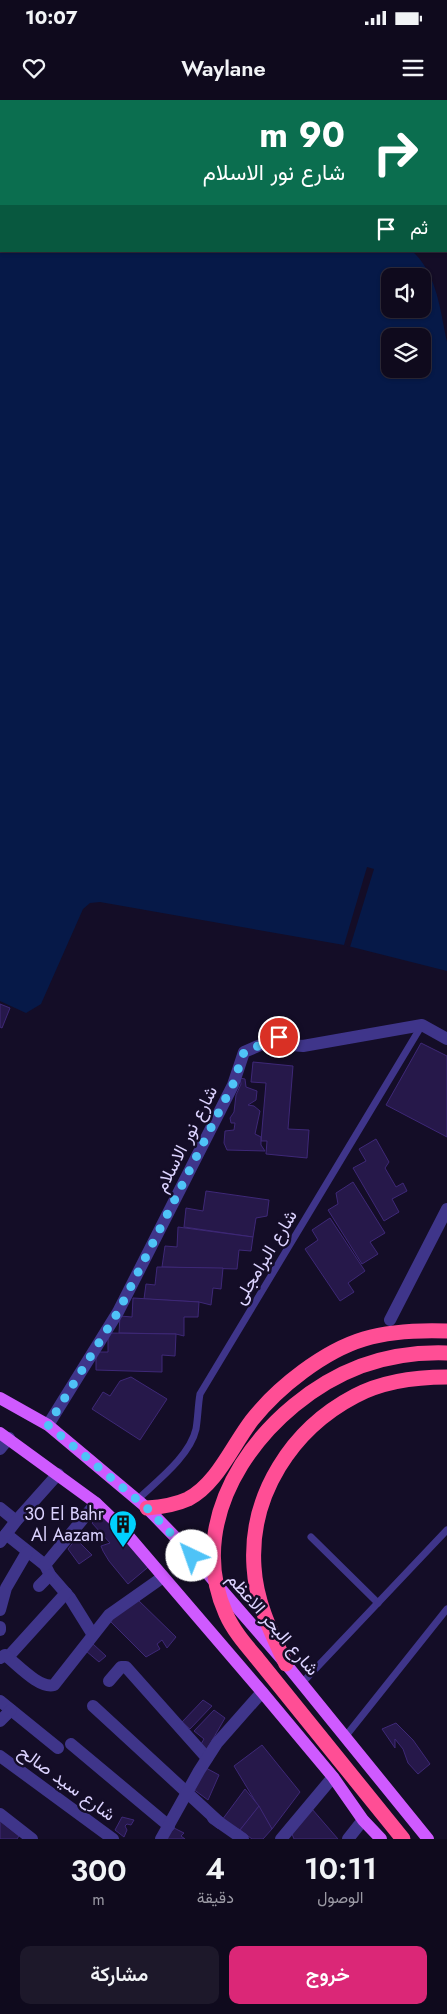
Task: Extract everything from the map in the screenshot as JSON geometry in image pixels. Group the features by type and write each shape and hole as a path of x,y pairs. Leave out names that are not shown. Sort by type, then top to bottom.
{"highway":[{"path":"142,1504 169,1506 188,1499 204,1487 253,1419 269,1402 299,1374 330,1355 363,1339 398,1332 447,1332"},
{"path":"403,1839 239,1637 226,1614 217,1589 213,1563 214,1537 219,1511 228,1486 242,1464 267,1432 287,1411 310,1393 334,1378 361,1366 388,1358 417,1353 447,1353"},
{"path":"286,1664 265,1621 257,1594 253,1566 254,1538 260,1510 269,1484 283,1459 301,1436 326,1413 356,1396 388,1383 422,1377 447,1377"}],"main road":[{"name":"شارع البحر الاعظم","path":"0,1398 48,1425 142,1504 181,1543 302,1683 428,1839"},
{"path":"4,1436 96,1502 119,1525 333,1777 363,1820 381,1839"}],"street":[{"path":"422,1025 447,1039"},
{"name":"شارع نور الاسلام","path":"48,1425 118,1312 233,1084 244,1052 279,1037 292,1045 303,1046 422,1025"},
{"path":"390,1320 447,1209"},
{"path":"0,1450 4,1436"},
{"path":"58,1474 3,1538 27,1552 48,1570 94,1635"},
{"path":"39,1586 48,1570 96,1502"},
{"path":"0,1508 16,1521"},
{"path":"0,1610 6,1588 27,1552"},
{"path":"66,1593 3,1655 39,1683 48,1687 54,1685 109,1614 163,1577"},
{"path":"109,1681 121,1667 126,1668 207,1758"},
{"path":"161,1839 207,1758 232,1724 262,1692"},
{"path":"0,1701 58,1748"},
{"path":"93,1706 186,1795 243,1839"},
{"path":"0,1721 11,1710"},
{"path":"71,1744 169,1826"},
{"name":"شارع سيد صالح","path":"0,1756 113,1839"},
{"path":"281,1839 333,1777"},
{"path":"0,1814 32,1839"},
{"path":"348,1839 363,1820"}],"lane":[{"name":"شارع البرامجلى","path":"142,1504 191,1443 196,1428 200,1394 422,1025"},
{"path":"302,1683 447,1530"},
{"path":"312,1536 378,1603"},
{"path":"345,1737 447,1609"}],"water":[{"path":"0,252 413,252 426,268 381,268 381,318 431,318 431,279 447,342 447,971 344,945 100,902 90,903 83,909 41,1004 26,1013 0,1001"}],"pier":[{"path":"367,867 374,869 350,947 344,945"}],"building":[{"path":"0,1004 10,1008 2,1028 0,1027"},
{"path":"421,1043 447,1056 447,1137 386,1105"},
{"path":"253,1062 293,1066 288,1129 309,1130 307,1158 266,1154 267,1141 261,1141 266,1083 251,1082"},
{"path":"240,1078 245,1079 246,1087 257,1091 256,1100 248,1105 254,1106 260,1111 255,1134 261,1137 261,1145 265,1151 227,1150 224,1143 225,1131 234,1130 235,1123 231,1123 230,1118 234,1112 236,1095 241,1084"},
{"path":"376,1139 389,1162 385,1168 396,1187 403,1183 407,1191 392,1199 399,1212 384,1221 353,1168 366,1161 359,1149"},
{"path":"353,1182 385,1233 370,1242 378,1254 362,1264 328,1210 338,1204 336,1193"},
{"path":"206,1191 269,1200 267,1216 256,1218 253,1237 184,1227 186,1208 203,1211"},
{"path":"330,1218 365,1271 348,1283 354,1292 340,1301 305,1249 318,1240 312,1230"},
{"path":"178,1227 253,1237 251,1251 239,1250 237,1269 162,1267 165,1246 177,1247"},
{"path":"157,1267 223,1268 221,1289 213,1288 211,1305 199,1302 144,1299 146,1284 155,1285"},
{"path":"133,1298 199,1302 198,1317 184,1317 184,1336 176,1334 119,1333 120,1316 132,1317"},
{"path":"108,1333 176,1334 175,1356 162,1355 162,1372 96,1370 96,1352 108,1352"},
{"path":"131,1377 167,1399 140,1440 92,1409 103,1392 110,1396 120,1381"},
{"name":"30 El Bahr Al Aazam","path":"102,1513 153,1563 128,1584 103,1551 101,1546 110,1543 92,1523"},
{"path":"75,1540 92,1555 79,1564 68,1549"},
{"path":"137,1599 176,1637 167,1648 162,1640 157,1644 160,1649 146,1657 110,1621"},
{"path":"93,1644 106,1656 99,1662 86,1651"},
{"path":"203,1700 212,1706 190,1729 182,1722"},
{"path":"214,1710 225,1718 206,1751 201,1744 204,1739 194,1731"},
{"path":"396,1723 413,1740 430,1764 418,1774 408,1763 403,1749 395,1739 395,1748 382,1729"},
{"path":"262,1745 300,1792 272,1829 234,1766"},
{"path":"206,1768 219,1775 208,1800 193,1789"},
{"path":"245,1789 259,1806 240,1830 222,1820"},
{"path":"259,1806 272,1829 263,1839 252,1839 240,1830"},
{"path":"312,1809 338,1839 294,1839 292,1834"},
{"path":"122,1817 134,1820 131,1825 127,1824 125,1826 127,1830 124,1837 115,1830"},
{"path":"0,1821 19,1836 17,1839 0,1839"},
{"path":"170,1826 184,1833 181,1836 185,1839 163,1839"}],"place":[{"name":"30 El Bahr Al Aazam","path":"123,1548"}],"route":[{"path":"192,1556 147,1508 48,1425 118,1312 233,1084 244,1052 279,1037"}]}
